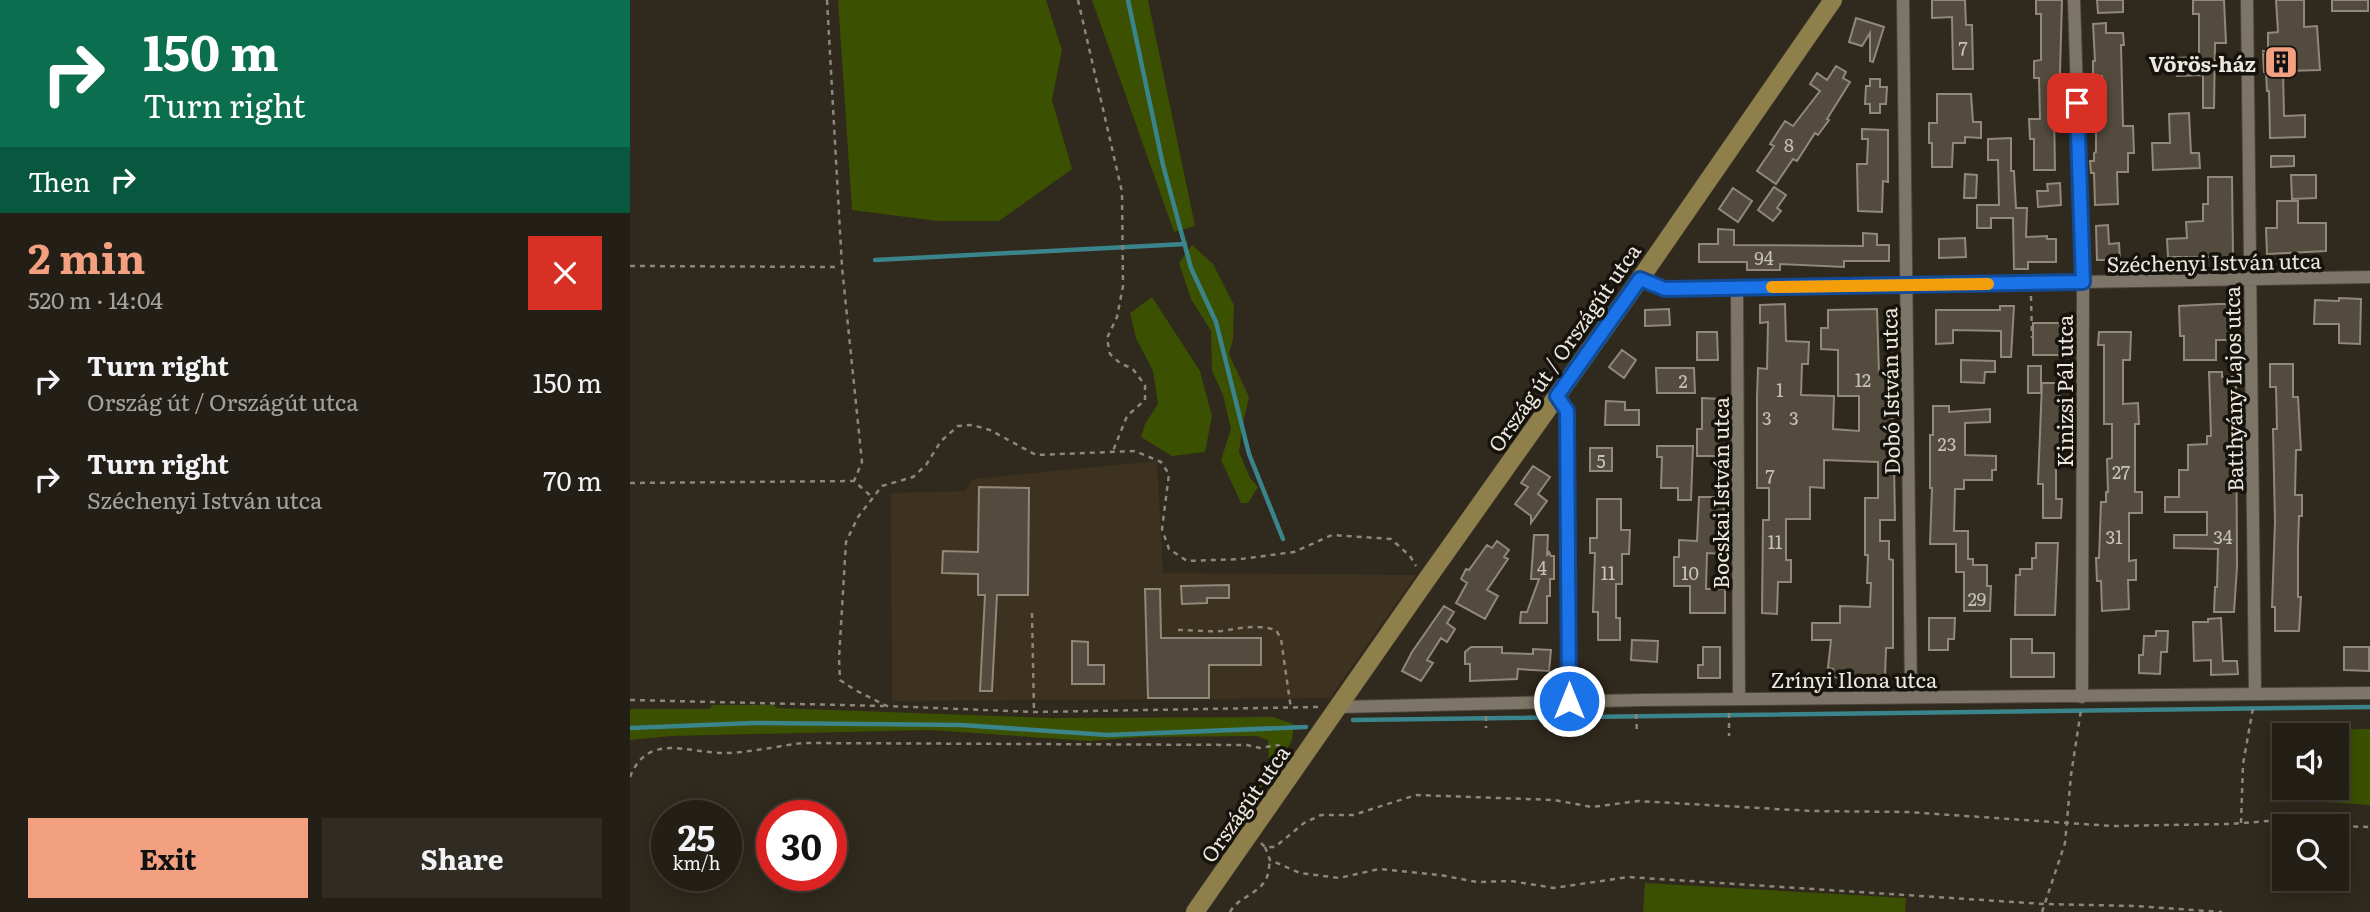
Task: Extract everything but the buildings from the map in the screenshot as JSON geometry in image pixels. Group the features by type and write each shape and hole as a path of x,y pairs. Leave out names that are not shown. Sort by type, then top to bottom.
{"main road":[{"name":"Ország út / Országút utca","path":"1334,713 1833,0"},
{"name":"Országút utca","path":"1195,912 1334,713"}],"street":[{"name":"Dobó István utca","path":"1903,0 1911,697"},
{"name":"Kinizsi Pál utca","path":"2074,0 2083,282 2082,697"},
{"name":"Batthyány Lajos utca","path":"2247,0 2255,694"},
{"name":"Széchenyi István utca","path":"1640,279 1665,289 2370,277"},
{"name":"Bocskai István utca","path":"1737,287 1739,699"},
{"path":"1557,396 1567,411 1569,701"},
{"name":"Zrínyi Ilona utca","path":"1334,713 1569,701 2370,693"}],"path":[{"path":"827,0 842,267 862,462 854,481"},
{"path":"1078,0 1122,192 1124,286 1117,317 1107,338 1110,354 1121,364 1132,368 1145,385 1145,400 1127,416 1113,452"},
{"path":"630,266 842,267"},
{"path":"2031,283 2032,338"},
{"path":"887,706 840,680 845,542 858,517 882,486 913,477 926,465 941,441 958,426 972,425 990,430 1036,455 1135,451 1161,462 1169,474 1162,528 1169,549 1187,561 1241,559 1294,552 1332,535 1391,539 1410,556 1424,582"},
{"path":"630,483 854,481 872,497"},
{"path":"1032,613 1034,712"},
{"path":"1178,630 1222,631 1241,626 1262,626 1276,630 1281,639 1291,709"},
{"path":"2241,823 2243,764 2252,725 2255,694"},
{"path":"2042,912 2065,843 2082,697"},
{"path":"630,700 1034,712 1291,709 1334,713"},
{"path":"1728,710 1729,736"},
{"path":"1636,711 1637,733"},
{"path":"1486,713 1486,726"},
{"path":"630,768 648,753 664,747 730,753 803,743 1247,745 1260,748 1278,745 1302,760"},
{"path":"630,777 635,763"},
{"path":"1265,848 1275,847 1304,823 1321,815 1353,815 1416,795 1554,800 1592,807 1638,802 1811,811 1907,812 2112,826 2281,820 2304,825 2370,827"},
{"path":"1230,912 1233,906 1256,891 1267,879 1270,860 1265,848 1251,834"},
{"path":"1270,860 1300,873 1339,878 1379,869 1477,882 1511,881 1554,888 1628,877 2044,904 2222,912"}],"shaded area":[{"path":"1157,461 1163,573 1416,575 1330,698 892,701 891,493 965,491 973,479"}],"green space":[{"path":"838,0 1046,0 1062,50 1052,100 1072,169 999,221 937,221 852,210"},
{"path":"1092,0 1148,0 1195,226 1174,232"},
{"path":"1192,245 1213,264 1234,305 1233,339 1229,354 1249,397 1239,452 1250,478 1258,487 1248,503 1241,503 1221,460 1231,429 1223,395 1212,371 1211,331 1191,299 1179,263"},
{"path":"1152,297 1200,371 1212,416 1205,452 1172,456 1141,437 1145,424 1158,404 1153,371 1136,338 1130,313"},
{"path":"712,705 773,705 777,708 1053,718 1273,717 1294,724 1292,740 1270,780 1260,791 1255,789 1256,780 1269,763 1268,740 1256,736 1142,737 1090,741 929,730 671,736 630,740 630,709 710,709"},
{"path":"2349,729 2370,729 2370,805 2311,801 2349,800"},
{"path":"1645,883 1906,898 1905,912 1643,912"}],"waterway":[{"path":"1128,0 1163,165 1191,268 1216,322 1249,454 1283,539"},
{"path":"875,260 1185,244"},
{"path":"1353,720 2370,707"},
{"path":"630,728 753,723 961,725 1108,735 1306,727"}],"slow traffic":[{"path":"1772,287 1988,284"}],"place":[{"name":"Vörös-ház","path":"2281,62"}],"route":[{"path":"1569,701 1567,411 1557,396 1640,279 1665,289 2083,282 2077,103"}]}
